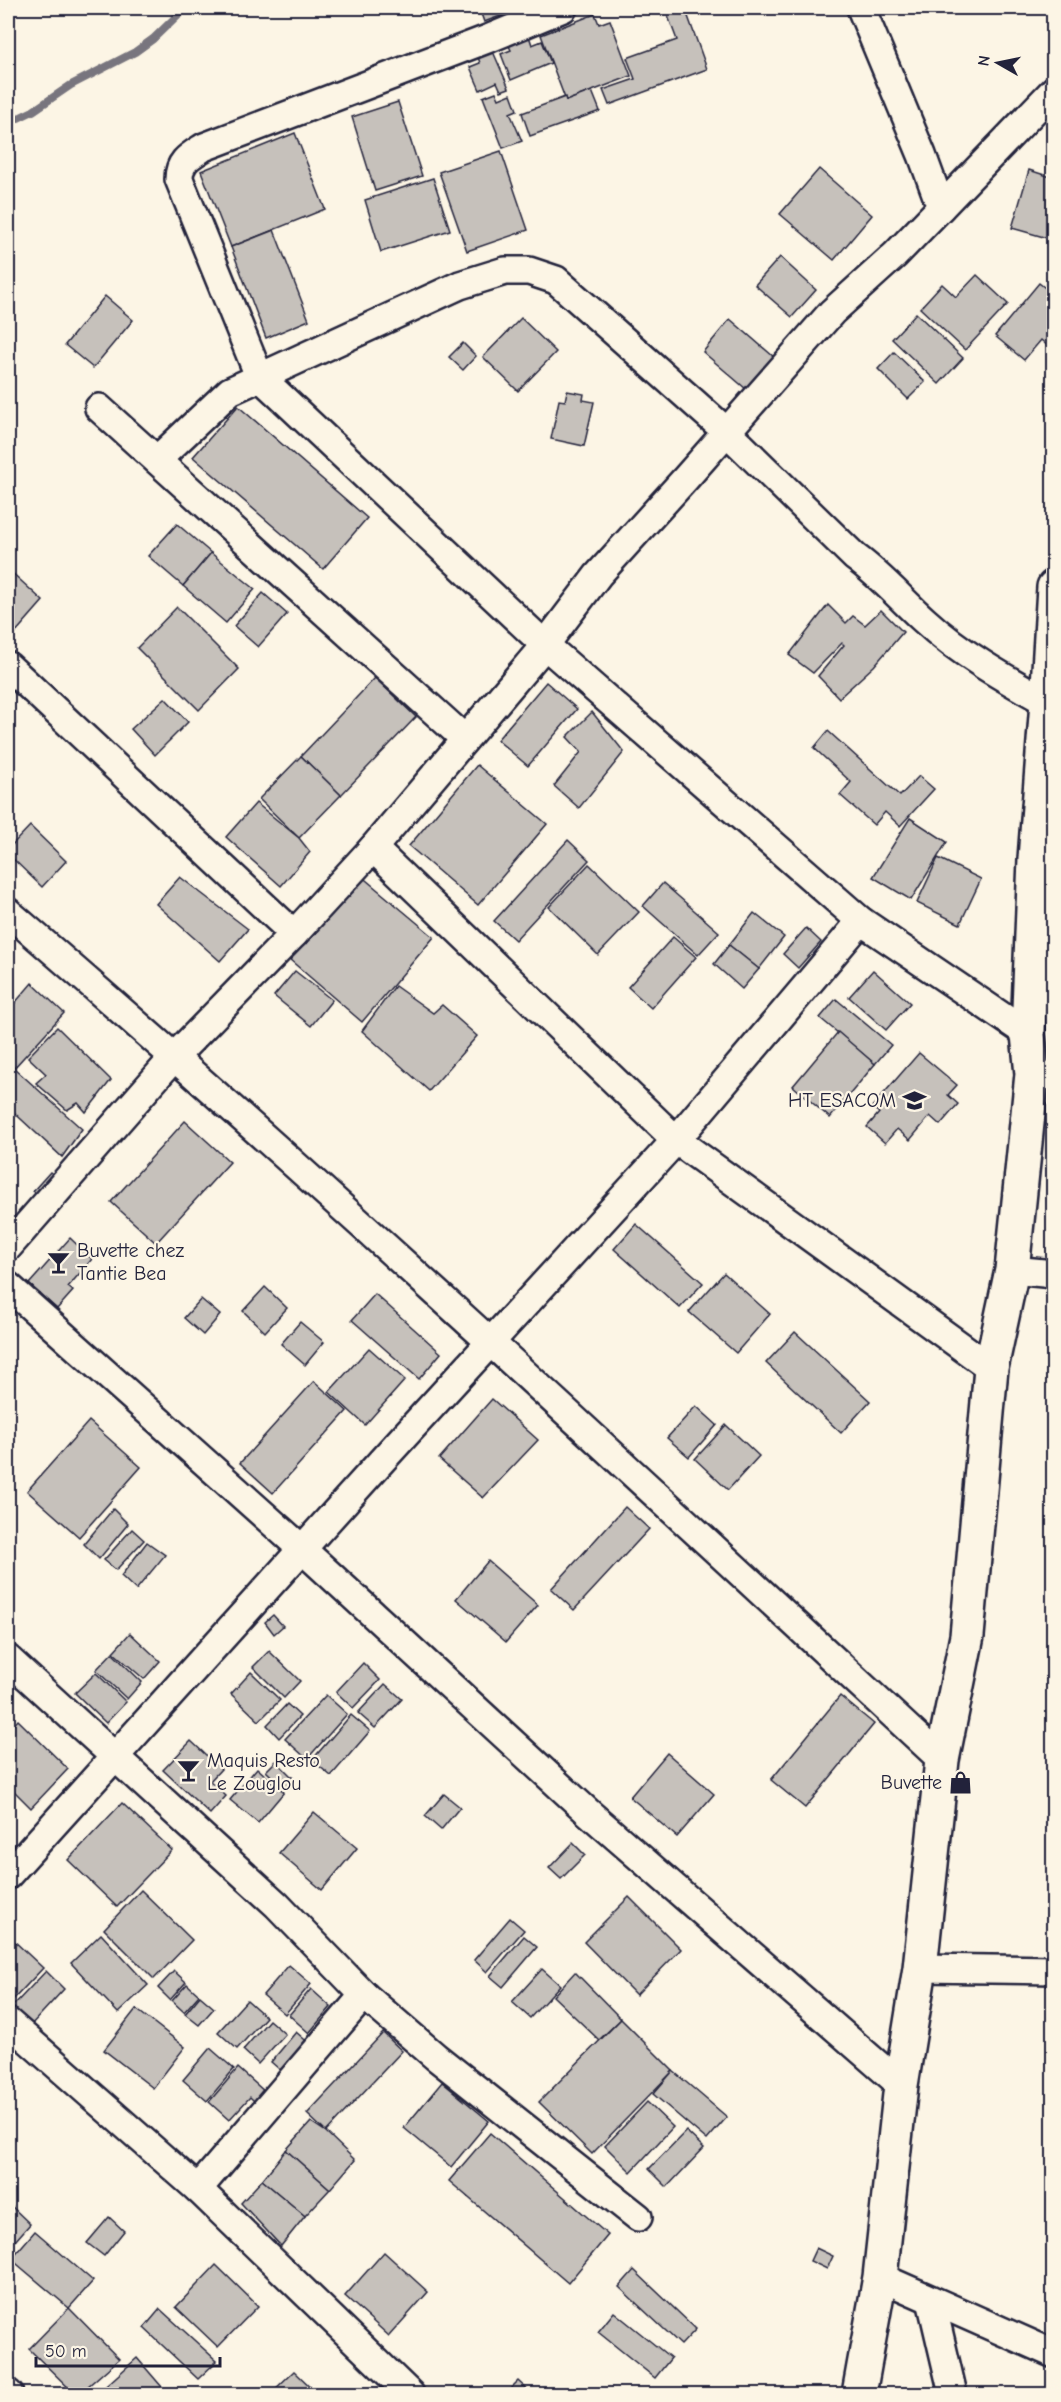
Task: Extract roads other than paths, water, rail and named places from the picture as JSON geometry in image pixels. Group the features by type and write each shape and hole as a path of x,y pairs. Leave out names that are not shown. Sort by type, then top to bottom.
{"street":[{"path":"563,8 490,39 204,147 183,161 179,169 179,179 259,376 545,645 861,921 1028,1034"},
{"path":"861,8 941,207"},
{"path":"8,1247 175,1056 294,934 373,848 545,645 598,575 832,312 895,255 1053,90"},
{"path":"157,460 230,391 259,376 460,285 505,271 529,271 556,280 726,431 855,557 879,575 925,621 986,669 1047,702"},
{"path":"99,408 465,739"},
{"path":"859,2394 880,2277 901,2085 920,1968 942,1760 967,1636 991,1368 1012,1270 1043,1075 1028,1034 1035,859 1053,587"},
{"path":"8,666 294,934"},
{"path":"373,848 676,1140 991,1368"},
{"path":"8,912 175,1056 492,1342 942,1760"},
{"path":"8,1875 676,1140 861,921"},
{"path":"1012,1270 1053,1274"},
{"path":"8,1286 303,1550 590,1813 901,2085"},
{"path":"8,1659 278,1905 364,1995 436,2057 638,2217"},
{"path":"920,1968 1053,1970"},
{"path":"198,2189 364,1995"},
{"path":"8,2022 198,2189 410,2394"},
{"path":"880,2277 1053,2354"},
{"path":"931,2300 953,2394"}],"waterway":[{"path":"8,123 33,111 71,85 135,52 153,39 185,8"}],"place":[{"name":"HT ESACOM","path":"914,1100"},
{"name":"Buvette chez Tantie Bea","path":"59,1262"},
{"name":"Maquis Resto Le Zouglou","path":"189,1771"},
{"name":"Buvette","path":"960,1782"}]}
